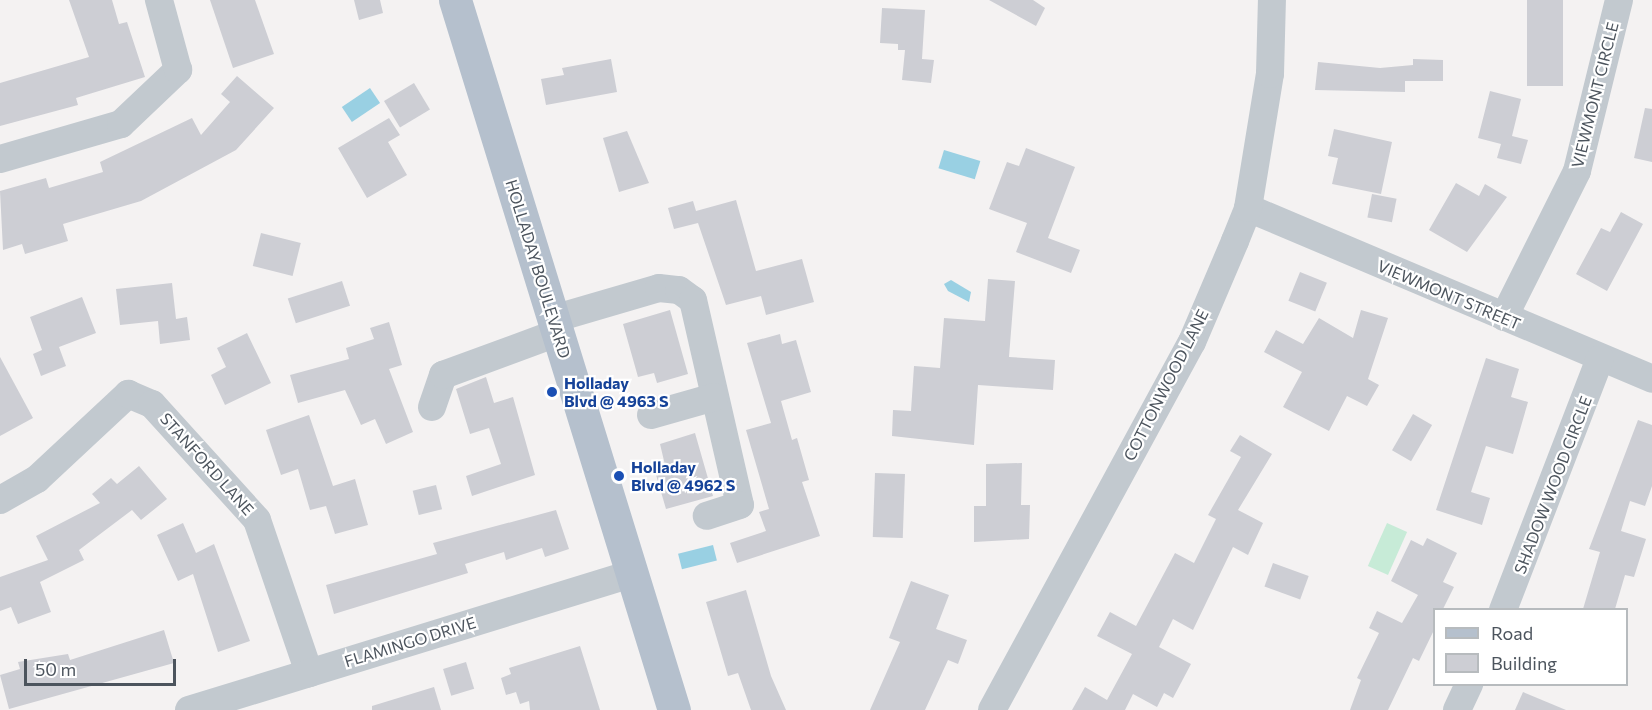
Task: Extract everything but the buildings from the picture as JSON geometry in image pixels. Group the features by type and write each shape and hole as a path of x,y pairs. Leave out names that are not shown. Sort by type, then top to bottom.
{"main road":[{"name":"HOLLADAY BOULEVARD","path":"455,0 674,710"}],"street":[{"path":"0,159 121,124 178,70 159,0"},
{"name":"COTTONWOOD LANE","path":"992,710 1192,342 1248,208 1270,74 1272,0"},
{"name":"VIEWMONT CIRCLE","path":"1504,317 1577,171 1619,0"},
{"name":"VIEWMONT STREET","path":"1248,208 1600,359 1652,379"},
{"path":"432,407 443,375 555,326 659,288 679,290 693,300 701,320 714,397 740,505 707,516"},
{"name":"SHADOW WOOD CIRCLE","path":"1503,608 1600,359"},
{"name":"STANFORD LANE","path":"0,500 37,479 128,394 152,404 257,520 309,673"},
{"path":"651,414 714,397"},
{"name":"FLAMINGO DRIVE","path":"189,710 632,574"},
{"path":"1457,710 1468,686"}],"green space":[{"path":"1387,523 1407,532 1388,575 1368,566"}],"water":[{"path":"370,88 380,103 352,122 342,107"},
{"path":"944,150 980,161 975,179 938,168"},
{"path":"951,280 971,292 969,302 948,291 944,284"},
{"path":"713,545 717,561 682,569 678,554"}],"place":[{"name":"Holladay Blvd @ 4963 S","path":"552,392"},
{"name":"Holladay Blvd @ 4962 S","path":"619,476"}]}
